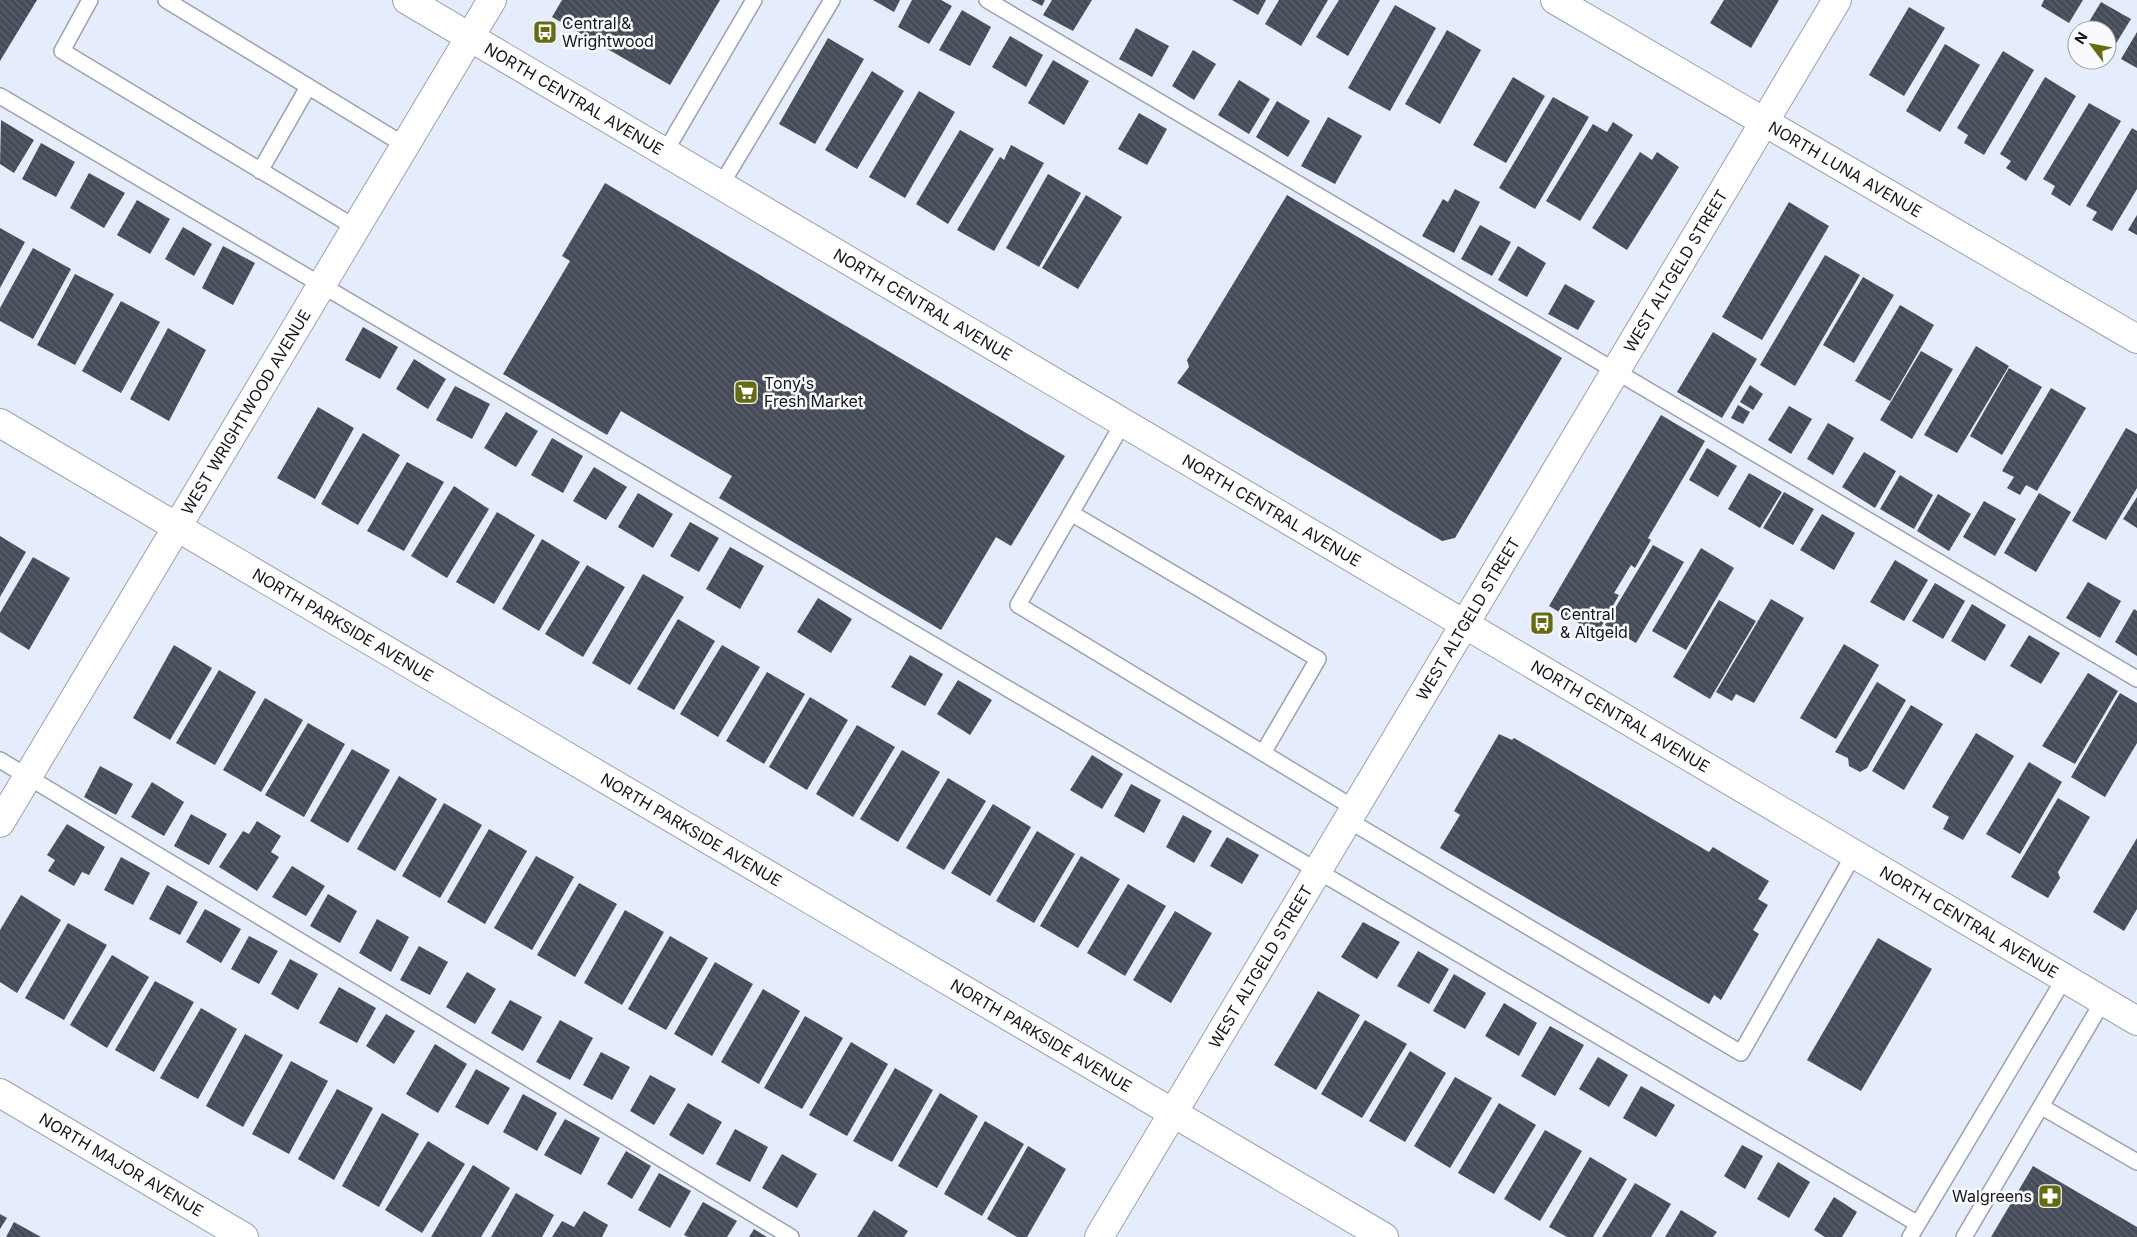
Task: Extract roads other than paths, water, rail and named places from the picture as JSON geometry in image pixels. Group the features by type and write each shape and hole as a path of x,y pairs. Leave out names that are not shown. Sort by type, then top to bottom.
{"street":[{"name":"NORTH CENTRAL AVENUE","path":"407,0 2137,1021"},
{"name":"WEST WRIGHTWOOD AVENUE","path":"0,823 492,0"},
{"name":"NORTH LUNA AVENUE","path":"1555,0 2137,339"},
{"name":"WEST ALTGELD STREET","path":"1099,1237 1836,0"},
{"name":"NORTH PARKSIDE AVENUE","path":"0,423 1384,1237"},
{"name":"NORTH MAJOR AVENUE","path":"0,1093 244,1237"}],"lane":[{"path":"90,0 62,51 356,228"},
{"path":"166,0 406,146"},
{"path":"665,152 754,0"},
{"path":"721,185 832,0"},
{"path":"988,0 2137,679"},
{"path":"260,171 308,87"},
{"path":"0,96 1317,871 1914,1231 2064,979"},
{"path":"1123,423 1018,606 1264,753 1351,814 1741,1053 1854,854"},
{"path":"1071,513 1318,659 1264,753"},
{"path":"0,760 791,1237"},
{"path":"1964,1237 2103,1001"},
{"path":"2042,1107 2137,1162"}],"place":[{"name":"Central & Wrightwood","path":"545,32"},
{"name":"Tony's Fresh Market","path":"746,392"},
{"name":"Central & Altgeld","path":"1542,623"},
{"name":"Walgreens","path":"2050,1196"}]}
